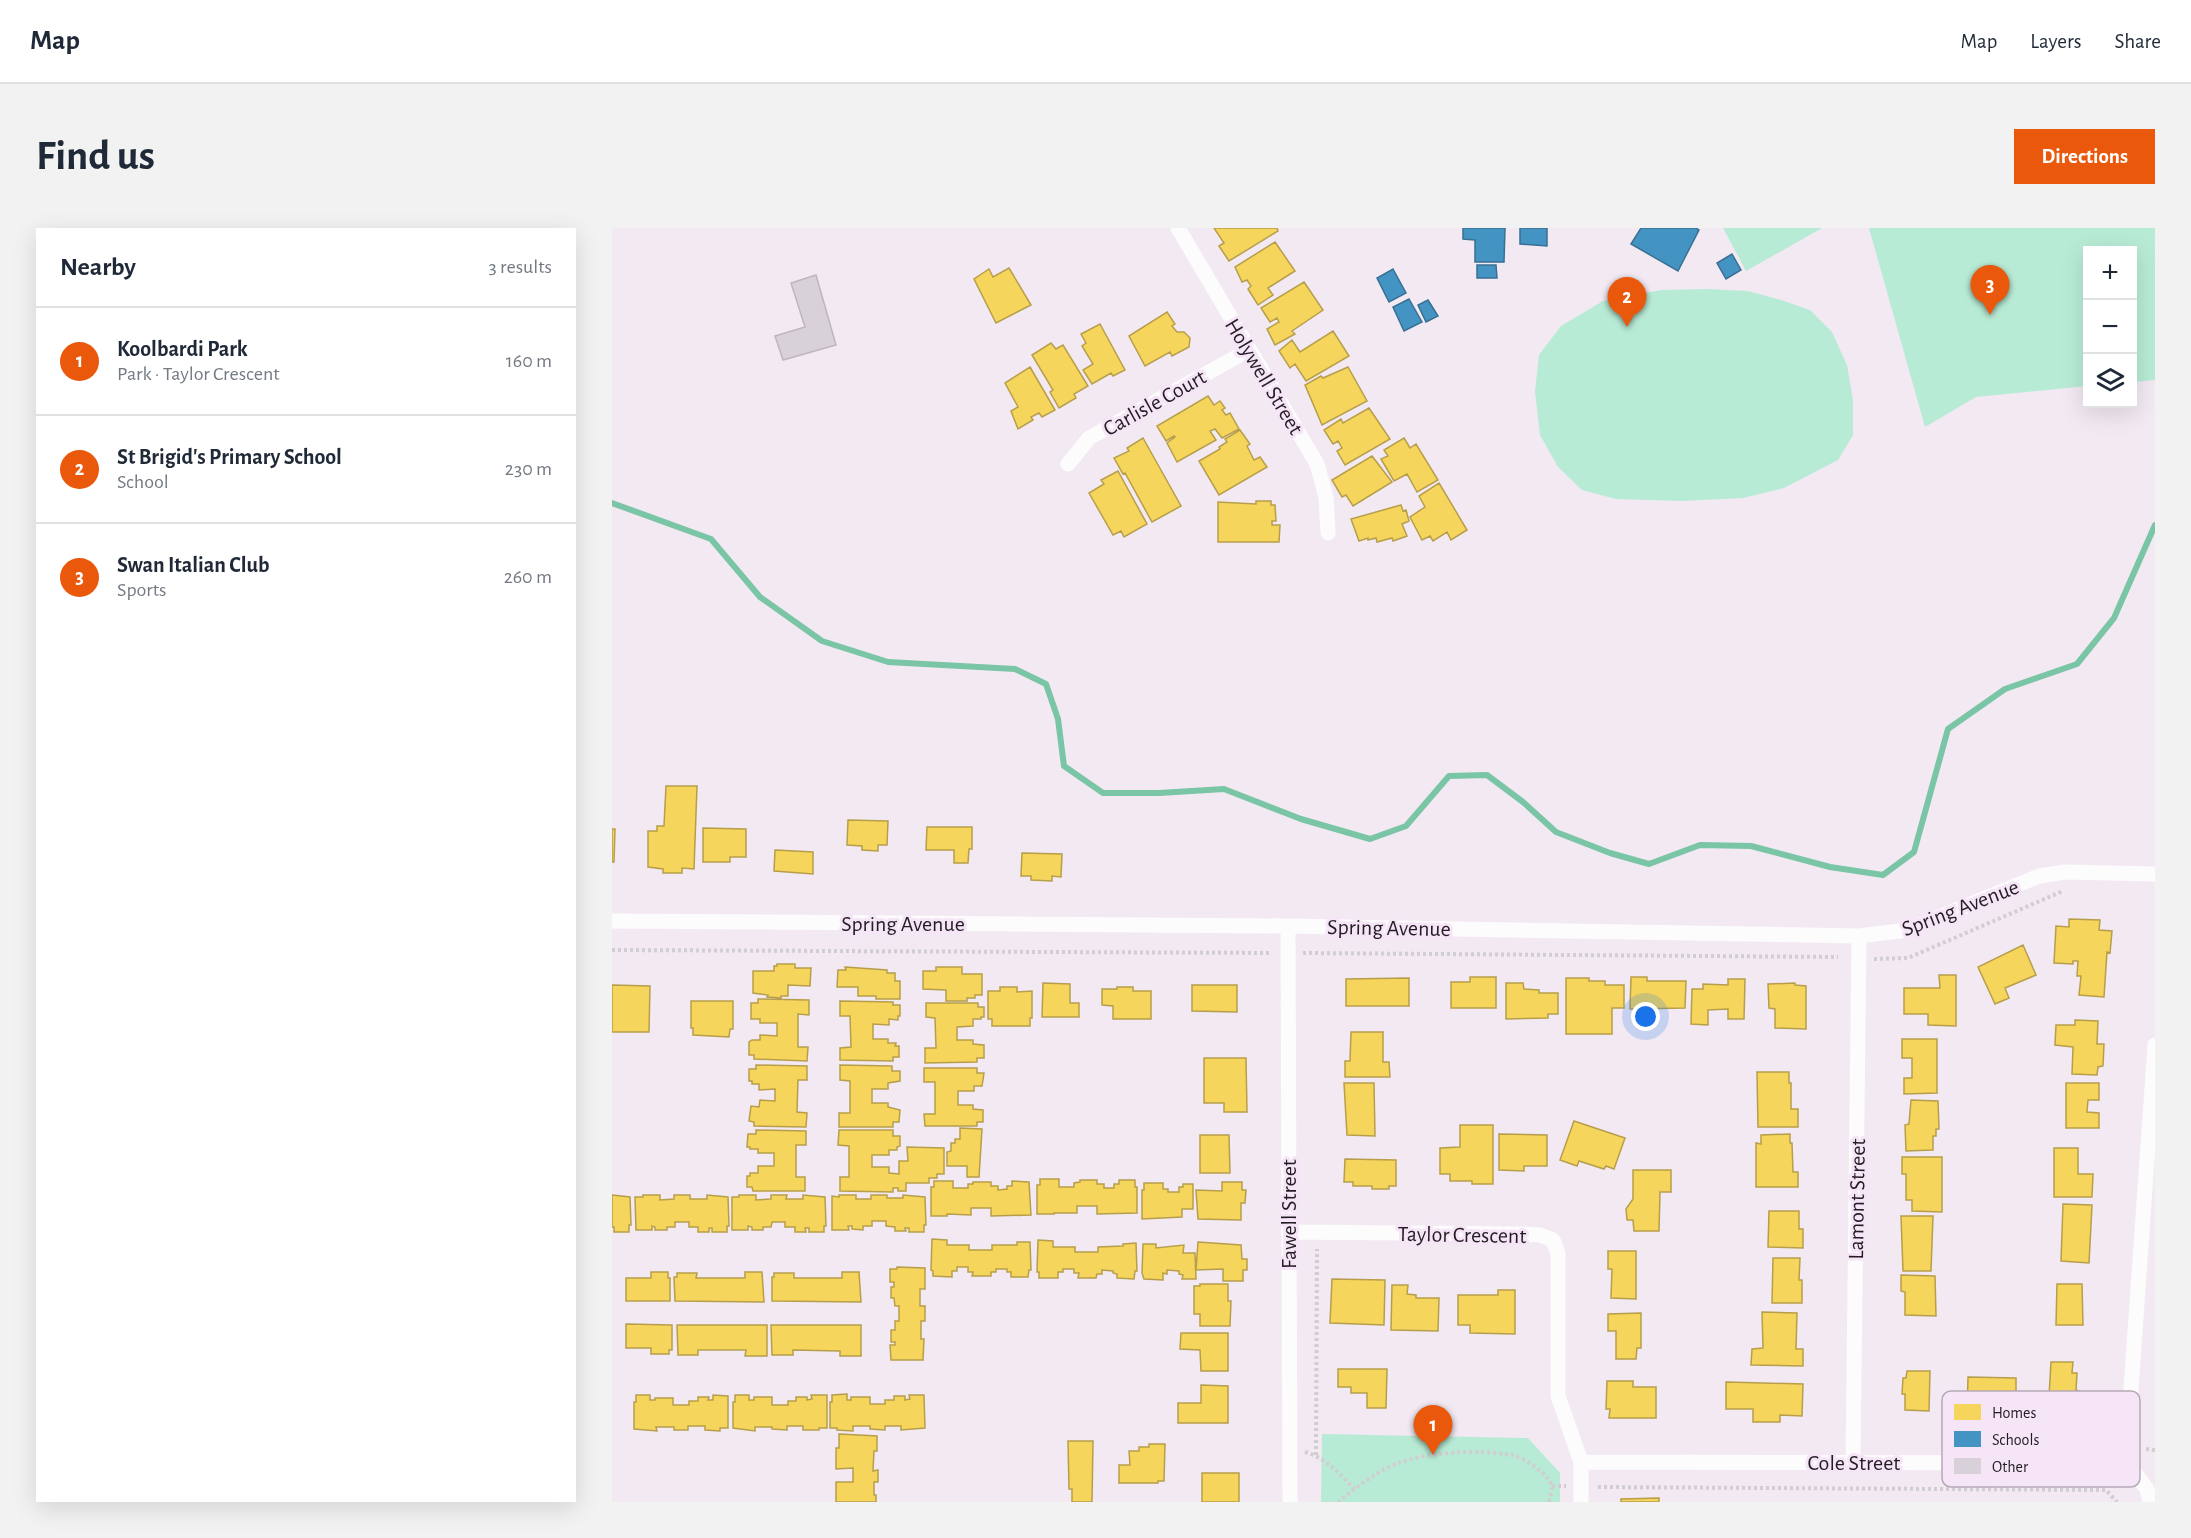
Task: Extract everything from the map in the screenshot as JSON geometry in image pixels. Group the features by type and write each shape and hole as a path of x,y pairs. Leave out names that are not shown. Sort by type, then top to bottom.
{"street":[{"name":"Holywell Street","path":"1178,228 1317,464 1326,497 1328,533"},
{"name":"Carlisle Court","path":"1068,464 1089,438 1249,350"},
{"name":"Spring Avenue","path":"612,921 1288,926 1859,936 1908,930 2039,876 2065,872 2155,874"},
{"name":"Fawell Street","path":"1288,926 1290,1502"},
{"name":"Lamont Street","path":"1853,1462 1859,936"},
{"path":"2131,1391 2155,1045"},
{"name":"Taylor Crescent","path":"1288,1232 1524,1233 1540,1235 1553,1240 1558,1253 1558,1396 1581,1462"},
{"name":"Cole Street","path":"1581,1462 1942,1462"},
{"path":"1581,1462 1581,1494"},
{"path":"2140,1480 2147,1489 2150,1502"}],"path":[{"path":"1870,959 1908,958 2066,890"},
{"path":"612,950 1838,957"},
{"path":"1316,1455 1317,1232"},
{"path":"2145,1449 2155,1450"},
{"path":"1290,1453 1304,1452 1316,1455 1354,1489"},
{"path":"1338,1502 1354,1489 1396,1464 1436,1454 1482,1453 1514,1455 1534,1466 1547,1477 1552,1486 1549,1502"},
{"path":"1581,1494 2106,1490 2117,1502"}],"green space":[{"path":"1723,228 1822,228 1746,271"},
{"path":"1869,228 2155,228 2155,380 2137,382 2137,246 2083,246 2083,386 1976,397 1925,427"},
{"path":"1661,290 1748,291 1781,300 1810,310 1832,332 1847,365 1853,400 1853,435 1838,460 1784,488 1743,498 1681,501 1616,499 1582,490 1558,467 1540,435 1535,392 1539,355 1561,326 1603,301"},
{"path":"1322,1434 1528,1438 1560,1473 1560,1502 1321,1502"}],"building: Homes":[{"path":"1214,228 1277,228 1278,231 1229,261 1219,246 1224,243"},
{"path":"1275,242 1295,271 1268,288 1273,295 1258,305 1248,289 1251,286 1247,280 1242,282 1235,267"},
{"path":"1009,268 1031,305 996,323 974,279 989,269 993,277"},
{"path":"1304,282 1323,310 1292,331 1295,334 1275,345 1267,329 1279,322 1277,318 1270,322 1261,308"},
{"path":"1167,312 1177,332 1184,332 1190,338 1189,347 1172,356 1170,352 1145,366 1129,336"},
{"path":"1100,324 1125,370 1113,376 1111,373 1092,384 1083,370 1093,364 1082,346 1086,343 1081,334"},
{"path":"1333,331 1349,356 1306,381 1295,364 1290,368 1279,351 1292,340 1300,352"},
{"path":"1051,343 1056,349 1063,345 1088,386 1074,394 1076,398 1059,408 1050,392 1053,390 1032,355"},
{"path":"1030,367 1055,410 1042,417 1039,413 1031,417 1033,420 1018,429 1011,411 1018,407 1005,383"},
{"path":"1348,367 1367,401 1322,425 1305,385 1321,376 1323,378"},
{"path":"1208,396 1214,405 1220,401 1225,408 1222,410 1226,415 1230,413 1239,429 1222,438 1215,429 1210,431 1216,440 1177,462 1167,443 1175,437 1166,441 1157,426"},
{"path":"1369,408 1390,439 1345,465 1337,451 1342,448 1338,441 1333,444 1324,430 1341,419 1343,423"},
{"path":"1240,430 1250,444 1247,446 1254,460 1260,457 1267,467 1219,495 1199,461 1220,449 1219,447 1227,442 1225,439"},
{"path":"1143,438 1181,506 1152,522 1125,473 1123,474 1114,458 1129,451 1127,448"},
{"path":"1404,438 1410,448 1416,444 1438,480 1417,492 1407,474 1394,481 1381,459 1388,456 1384,450"},
{"path":"1372,456 1392,482 1353,506 1346,495 1342,497 1332,480"},
{"path":"1118,471 1147,524 1124,537 1121,531 1113,535 1089,493 1104,484 1101,480"},
{"path":"1439,483 1467,530 1451,540 1447,532 1433,541 1430,536 1422,540 1410,517 1425,507 1419,496"},
{"path":"1256,501 1271,501 1271,505 1275,505 1276,521 1272,521 1272,525 1280,525 1279,542 1218,542 1218,502 1256,504"},
{"path":"1401,505 1403,511 1406,510 1409,521 1402,524 1407,536 1393,541 1392,538 1377,542 1376,538 1368,540 1368,538 1359,541 1351,519"},
{"path":"666,786 697,786 694,869 682,868 682,873 663,873 663,869 648,867 648,831 657,831 657,826 664,826"},
{"path":"848,820 888,821 887,845 878,845 878,851 862,850 862,846 847,845"},
{"path":"927,827 972,827 972,849 969,849 968,863 954,863 954,850 926,850"},
{"path":"703,828 746,829 746,857 730,857 730,862 703,862"},
{"path":"612,829 615,829 614,862 612,862"},
{"path":"775,850 813,852 813,874 774,871"},
{"path":"1022,853 1062,854 1061,877 1052,876 1052,881 1031,880 1031,876 1021,876"},
{"path":"2069,919 2100,920 2099,930 2112,931 2110,953 2107,952 2104,997 2079,995 2081,976 2077,976 2078,961 2073,961 2073,964 2054,963 2056,926 2069,927"},
{"path":"2023,945 2036,975 2005,988 2009,998 1995,1004 1978,967"},
{"path":"795,964 795,968 811,968 810,986 788,985 788,996 781,996 781,998 753,993 753,971 774,971 774,966"},
{"path":"845,967 887,970 887,973 895,973 895,981 900,981 900,999 858,996 858,987 837,987 838,970 846,970"},
{"path":"936,967 962,967 962,974 982,974 982,995 967,998 967,1001 946,1001 946,990 923,989 923,971 936,971"},
{"path":"1939,975 1956,975 1956,1026 1928,1025 1928,1014 1904,1014 1904,988 1940,988"},
{"path":"1470,977 1496,977 1496,1008 1451,1008 1451,982 1470,982"},
{"path":"1631,977 1647,977 1647,981 1686,981 1685,1008 1630,1009"},
{"path":"1409,978 1409,1006 1346,1006 1346,979"},
{"path":"1566,978 1589,978 1589,981 1605,981 1605,985 1624,985 1624,1008 1612,1008 1612,1034 1566,1034"},
{"path":"1728,979 1745,979 1744,1019 1728,1019 1728,1009 1708,1010 1708,1025 1691,1024 1692,989 1703,989 1703,984 1728,985"},
{"path":"1043,983 1070,984 1070,1003 1079,1003 1079,1017 1042,1017"},
{"path":"1506,983 1523,983 1524,989 1539,990 1539,993 1558,993 1558,1014 1548,1014 1548,1018 1506,1019"},
{"path":"1795,983 1795,985 1806,986 1806,1029 1775,1028 1775,1009 1769,1008 1768,984"},
{"path":"612,985 650,986 649,1032 612,1032"},
{"path":"1192,985 1237,985 1237,1012 1192,1011"},
{"path":"1000,987 1017,987 1017,992 1032,991 1030,1026 992,1026 992,1019 988,1019 988,991 1000,991"},
{"path":"1117,987 1133,987 1133,991 1151,991 1151,1019 1113,1019 1113,1006 1102,1005 1102,989 1117,989"},
{"path":"758,999 809,1000 809,1015 798,1014 798,1047 808,1047 807,1061 754,1059 754,1055 749,1055 749,1042 760,1040 760,1035 777,1036 777,1023 760,1023 760,1019 751,1019 751,1003 758,1003"},
{"path":"691,1001 733,1001 733,1029 730,1029 729,1037 693,1035"},
{"path":"840,1001 893,1002 893,1005 900,1005 898,1020 889,1019 889,1025 873,1024 873,1039 888,1039 888,1043 896,1043 895,1046 899,1046 899,1057 893,1057 893,1061 840,1060 840,1048 851,1047 850,1016 840,1016"},
{"path":"926,1003 978,1003 978,1007 984,1007 984,1017 973,1019 973,1026 957,1027 957,1040 973,1040 973,1044 984,1045 984,1058 977,1058 977,1062 925,1063 925,1048 936,1048 935,1018 926,1017"},
{"path":"2075,1020 2098,1021 2097,1044 2104,1044 2103,1066 2098,1067 2097,1075 2072,1074 2073,1047 2055,1045 2056,1025 2075,1025"},
{"path":"1351,1032 1383,1032 1383,1062 1389,1062 1390,1077 1345,1077 1345,1061 1350,1061"},
{"path":"1902,1039 1937,1039 1937,1093 1904,1094 1904,1078 1912,1078 1912,1058 1902,1058"},
{"path":"1204,1058 1246,1058 1247,1112 1224,1112 1224,1103 1204,1103"},
{"path":"756,1065 807,1066 807,1080 798,1080 797,1112 807,1113 806,1127 754,1126 754,1122 749,1121 751,1106 759,1107 760,1100 775,1101 775,1089 759,1090 759,1084 752,1084 752,1081 749,1081 749,1069 756,1069"},
{"path":"840,1065 892,1066 892,1071 900,1071 900,1081 888,1083 888,1089 872,1089 872,1103 888,1103 888,1107 900,1110 899,1122 893,1122 893,1127 839,1127 839,1113 850,1113 850,1081 840,1080"},
{"path":"924,1068 977,1068 977,1073 984,1073 982,1086 974,1086 974,1091 958,1091 958,1105 973,1105 973,1109 983,1110 983,1122 977,1122 977,1126 925,1126 924,1114 935,1114 935,1082 924,1082"},
{"path":"1757,1072 1789,1072 1791,1109 1798,1109 1798,1127 1758,1127"},
{"path":"1344,1083 1374,1083 1375,1136 1347,1135"},
{"path":"2066,1083 2099,1083 2099,1100 2088,1100 2087,1112 2099,1113 2099,1128 2066,1128"},
{"path":"1911,1100 1938,1101 1939,1129 1936,1129 1936,1136 1933,1136 1933,1150 1906,1151 1905,1125 1909,1124"},
{"path":"1574,1121 1625,1138 1614,1169 1606,1166 1604,1169 1579,1161 1577,1166 1560,1160"},
{"path":"1460,1125 1493,1125 1493,1184 1450,1181 1450,1174 1440,1174 1440,1148 1460,1147"},
{"path":"960,1128 982,1129 979,1177 967,1177 967,1166 947,1166 947,1152 951,1151 951,1143 955,1143 955,1139 960,1139"},
{"path":"756,1130 806,1131 806,1145 796,1145 796,1177 805,1177 805,1191 753,1191 752,1187 747,1187 747,1176 750,1176 750,1173 758,1173 758,1166 774,1166 774,1153 758,1153 758,1149 747,1147 748,1134 756,1134"},
{"path":"839,1130 893,1130 893,1136 900,1136 900,1146 897,1150 889,1150 889,1155 872,1155 872,1167 889,1167 889,1173 899,1174 899,1161 908,1161 907,1147 944,1148 944,1174 937,1174 937,1178 929,1178 929,1183 906,1183 906,1191 893,1188 893,1192 840,1191 840,1177 849,1177 849,1146 838,1145"},
{"path":"1499,1134 1547,1135 1547,1166 1524,1166 1524,1171 1499,1170"},
{"path":"1790,1134 1793,1172 1798,1172 1798,1187 1756,1187 1756,1143 1761,1144 1761,1135"},
{"path":"1200,1135 1229,1135 1230,1173 1200,1173"},
{"path":"2054,1148 2078,1148 2078,1174 2093,1174 2092,1197 2054,1197"},
{"path":"1902,1157 1942,1157 1942,1212 1912,1211 1912,1200 1906,1200 1906,1174 1902,1174"},
{"path":"1345,1159 1396,1160 1396,1186 1389,1186 1389,1189 1372,1189 1372,1186 1353,1186 1353,1182 1344,1182"},
{"path":"1633,1170 1671,1170 1671,1192 1660,1192 1659,1231 1634,1231 1633,1220 1627,1220 1626,1209 1633,1199"},
{"path":"1040,1179 1059,1179 1059,1187 1074,1187 1074,1183 1080,1180 1097,1180 1097,1184 1104,1184 1104,1188 1114,1188 1114,1184 1119,1184 1119,1180 1135,1180 1137,1213 1097,1214 1097,1206 1077,1206 1077,1213 1037,1214 1037,1185 1040,1185"},
{"path":"934,1181 953,1181 953,1188 968,1188 968,1184 973,1184 973,1182 991,1182 991,1186 998,1186 998,1190 1012,1186 1012,1181 1029,1182 1031,1215 991,1216 991,1208 971,1208 971,1215 931,1216 931,1187 934,1187"},
{"path":"1222,1182 1242,1182 1242,1190 1246,1190 1245,1203 1241,1203 1241,1220 1198,1219 1196,1190 1222,1191"},
{"path":"1144,1183 1163,1183 1163,1189 1168,1189 1168,1192 1179,1192 1179,1187 1183,1187 1183,1184 1193,1184 1193,1209 1182,1209 1182,1217 1142,1219"},
{"path":"612,1195 630,1197 629,1232 614,1232"},
{"path":"643,1195 660,1195 660,1200 674,1199 674,1195 690,1195 690,1199 707,1199 707,1195 728,1197 729,1226 727,1226 727,1232 712,1232 712,1228 709,1228 709,1232 698,1232 698,1227 689,1227 689,1222 675,1222 675,1227 667,1227 667,1230 655,1230 652,1226 652,1230 636,1230 635,1197 643,1197"},
{"path":"739,1195 756,1195 756,1200 771,1199 771,1195 787,1195 786,1199 803,1199 803,1195 825,1197 826,1226 824,1226 824,1232 809,1232 809,1228 805,1228 806,1232 795,1232 795,1227 785,1227 785,1222 772,1222 771,1227 763,1227 763,1230 752,1230 752,1227 748,1226 748,1230 732,1230 732,1197 739,1197"},
{"path":"839,1195 856,1195 856,1199 871,1199 871,1195 887,1195 887,1198 903,1198 903,1195 925,1197 924,1232 909,1232 909,1228 905,1228 906,1231 895,1231 895,1227 886,1226 886,1221 872,1221 872,1226 863,1226 863,1230 852,1229 852,1226 848,1226 849,1230 832,1230 832,1196 839,1197"},
{"path":"2063,1204 2092,1205 2089,1263 2061,1261"},
{"path":"1769,1211 1799,1211 1799,1229 1803,1229 1803,1248 1768,1247"},
{"path":"1901,1216 1933,1216 1931,1271 1903,1271"},
{"path":"932,1239 947,1240 947,1245 969,1245 969,1250 992,1250 992,1245 1017,1245 1017,1242 1030,1242 1031,1270 1029,1270 1028,1277 1011,1277 1011,1272 1007,1272 1007,1269 996,1269 996,1272 991,1272 991,1276 972,1276 973,1272 968,1272 968,1267 957,1267 957,1271 952,1271 952,1277 933,1276 931,1270"},
{"path":"1038,1240 1053,1241 1053,1247 1075,1247 1075,1252 1098,1252 1098,1247 1136,1243 1137,1271 1135,1271 1134,1279 1117,1278 1117,1274 1113,1271 1102,1270 1102,1274 1097,1274 1096,1278 1078,1278 1079,1273 1074,1273 1074,1269 1063,1269 1063,1272 1058,1272 1058,1278 1039,1278 1039,1272 1037,1272"},
{"path":"1198,1242 1241,1245 1242,1259 1247,1259 1247,1270 1243,1270 1243,1281 1223,1281 1223,1269 1196,1270"},
{"path":"1143,1244 1156,1244 1156,1248 1184,1245 1183,1253 1195,1253 1196,1279 1182,1279 1183,1275 1179,1274 1179,1271 1167,1270 1167,1274 1163,1273 1163,1280 1144,1279 1142,1273"},
{"path":"1608,1251 1636,1251 1636,1299 1611,1298 1612,1269 1608,1269"},
{"path":"1773,1258 1800,1258 1799,1280 1802,1280 1802,1303 1772,1303"},
{"path":"897,1267 925,1268 925,1289 920,1289 920,1306 925,1306 925,1321 921,1321 921,1339 924,1339 923,1360 891,1360 890,1345 895,1345 895,1342 891,1342 891,1330 895,1330 895,1321 899,1321 899,1306 895,1306 894,1298 891,1298 891,1287 894,1287 894,1282 890,1282 890,1269 897,1269"},
{"path":"651,1272 668,1272 670,1301 626,1301 626,1278 651,1278"},
{"path":"745,1272 762,1272 764,1302 675,1301 674,1277 677,1277 677,1273 697,1273 696,1278 745,1278"},
{"path":"842,1272 859,1272 861,1302 772,1301 774,1273 794,1273 794,1278 842,1278"},
{"path":"1901,1275 1935,1276 1936,1316 1905,1315 1905,1292 1901,1291"},
{"path":"1332,1279 1385,1280 1384,1325 1330,1323"},
{"path":"1200,1284 1228,1284 1228,1301 1231,1301 1230,1326 1200,1326 1200,1314 1194,1314 1194,1286 1200,1286"},
{"path":"2057,1284 2082,1284 2083,1325 2056,1325"},
{"path":"1392,1285 1408,1285 1407,1294 1416,1295 1416,1298 1439,1298 1438,1331 1391,1330"},
{"path":"1498,1290 1515,1290 1515,1334 1470,1333 1470,1325 1458,1325 1458,1295 1498,1295"},
{"path":"1762,1312 1797,1313 1796,1349 1803,1349 1803,1366 1751,1365 1752,1349 1763,1348"},
{"path":"1641,1313 1641,1348 1637,1348 1636,1359 1616,1359 1616,1331 1608,1331 1608,1314"},
{"path":"626,1324 672,1325 672,1350 669,1350 669,1354 651,1354 651,1348 626,1348"},
{"path":"677,1325 767,1325 767,1356 745,1356 746,1350 698,1350 698,1355 678,1355"},
{"path":"771,1325 861,1325 861,1356 840,1356 840,1351 793,1350 793,1355 772,1355"},
{"path":"1181,1333 1228,1333 1228,1371 1201,1371 1200,1350 1180,1349"},
{"path":"2051,1362 2073,1362 2072,1373 2077,1373 2076,1390 2079,1391 2049,1391"},
{"path":"1338,1369 1387,1369 1386,1408 1367,1408 1367,1393 1351,1393 1351,1387 1338,1387"},
{"path":"1907,1371 1930,1371 1929,1411 1905,1410 1905,1394 1902,1394 1903,1378 1906,1378"},
{"path":"1968,1377 2016,1378 2016,1391 1968,1391"},
{"path":"1607,1381 1633,1381 1633,1387 1656,1387 1656,1418 1609,1418 1610,1409 1606,1409"},
{"path":"1726,1382 1803,1384 1802,1416 1780,1415 1780,1422 1753,1422 1753,1409 1726,1409"},
{"path":"1201,1385 1228,1386 1228,1423 1178,1423 1178,1403 1201,1403"},
{"path":"847,1394 847,1400 851,1400 851,1397 870,1397 870,1404 885,1404 885,1400 894,1400 894,1396 905,1396 905,1400 910,1399 909,1395 924,1395 925,1428 901,1430 901,1426 885,1426 885,1430 870,1429 870,1426 853,1426 853,1431 830,1428 832,1395"},
{"path":"636,1395 650,1395 650,1400 673,1398 673,1405 689,1405 689,1401 698,1401 698,1397 709,1397 708,1400 713,1400 713,1395 728,1396 728,1428 720,1428 720,1431 705,1430 705,1426 688,1426 688,1430 674,1430 674,1427 656,1427 657,1431 634,1429"},
{"path":"735,1395 749,1395 749,1400 754,1400 754,1397 772,1397 772,1405 788,1405 788,1401 796,1401 796,1397 807,1397 807,1400 812,1399 811,1395 827,1395 827,1428 803,1430 803,1426 787,1426 787,1430 755,1427 755,1431 733,1428"},
{"path":"839,1434 877,1436 873,1471 878,1470 878,1482 874,1482 876,1502 836,1502 836,1482 853,1482 853,1468 836,1469"},
{"path":"1068,1441 1093,1441 1092,1502 1072,1502 1072,1489 1069,1489"},
{"path":"1149,1444 1165,1444 1164,1481 1119,1483 1119,1465 1130,1465 1129,1451 1139,1451 1139,1447 1149,1447"},
{"path":"1202,1473 1239,1473 1239,1502 1202,1502"},
{"path":"1659,1498 1659,1502 1621,1502 1621,1499"}],"building: Schools":[{"path":"1463,228 1505,228 1504,262 1475,262 1475,240 1463,239"},
{"path":"1520,228 1547,228 1547,246 1520,244"},
{"path":"1641,228 1696,228 1699,230 1678,271 1631,244"},
{"path":"1732,254 1741,270 1726,279 1717,263"},
{"path":"1477,265 1496,265 1497,278 1477,278"},
{"path":"1393,269 1406,293 1389,302 1377,278"},
{"path":"1409,299 1422,322 1404,331 1393,307"},
{"path":"1428,300 1438,316 1426,322 1418,305"}],"building: Other":[{"path":"816,275 836,345 783,360 775,336 805,327 791,283"}],"waterway":[{"path":"612,503 711,539 760,597 822,641 888,662 1015,669 1046,684 1058,719 1064,766 1103,793 1159,793 1224,789 1301,819 1370,839 1406,826 1449,776 1487,775 1523,802 1556,832 1610,853 1649,864 1700,845 1751,846 1830,867 1883,875 1914,852 1948,729 2005,689 2077,664 2114,618 2155,525"}],"place":[{"name":"Swan Italian Club","path":"1990,315"},
{"name":"St Brigid's Primary School","path":"1627,327"},
{"name":"Koolbardi Park","path":"1433,1455"}]}
